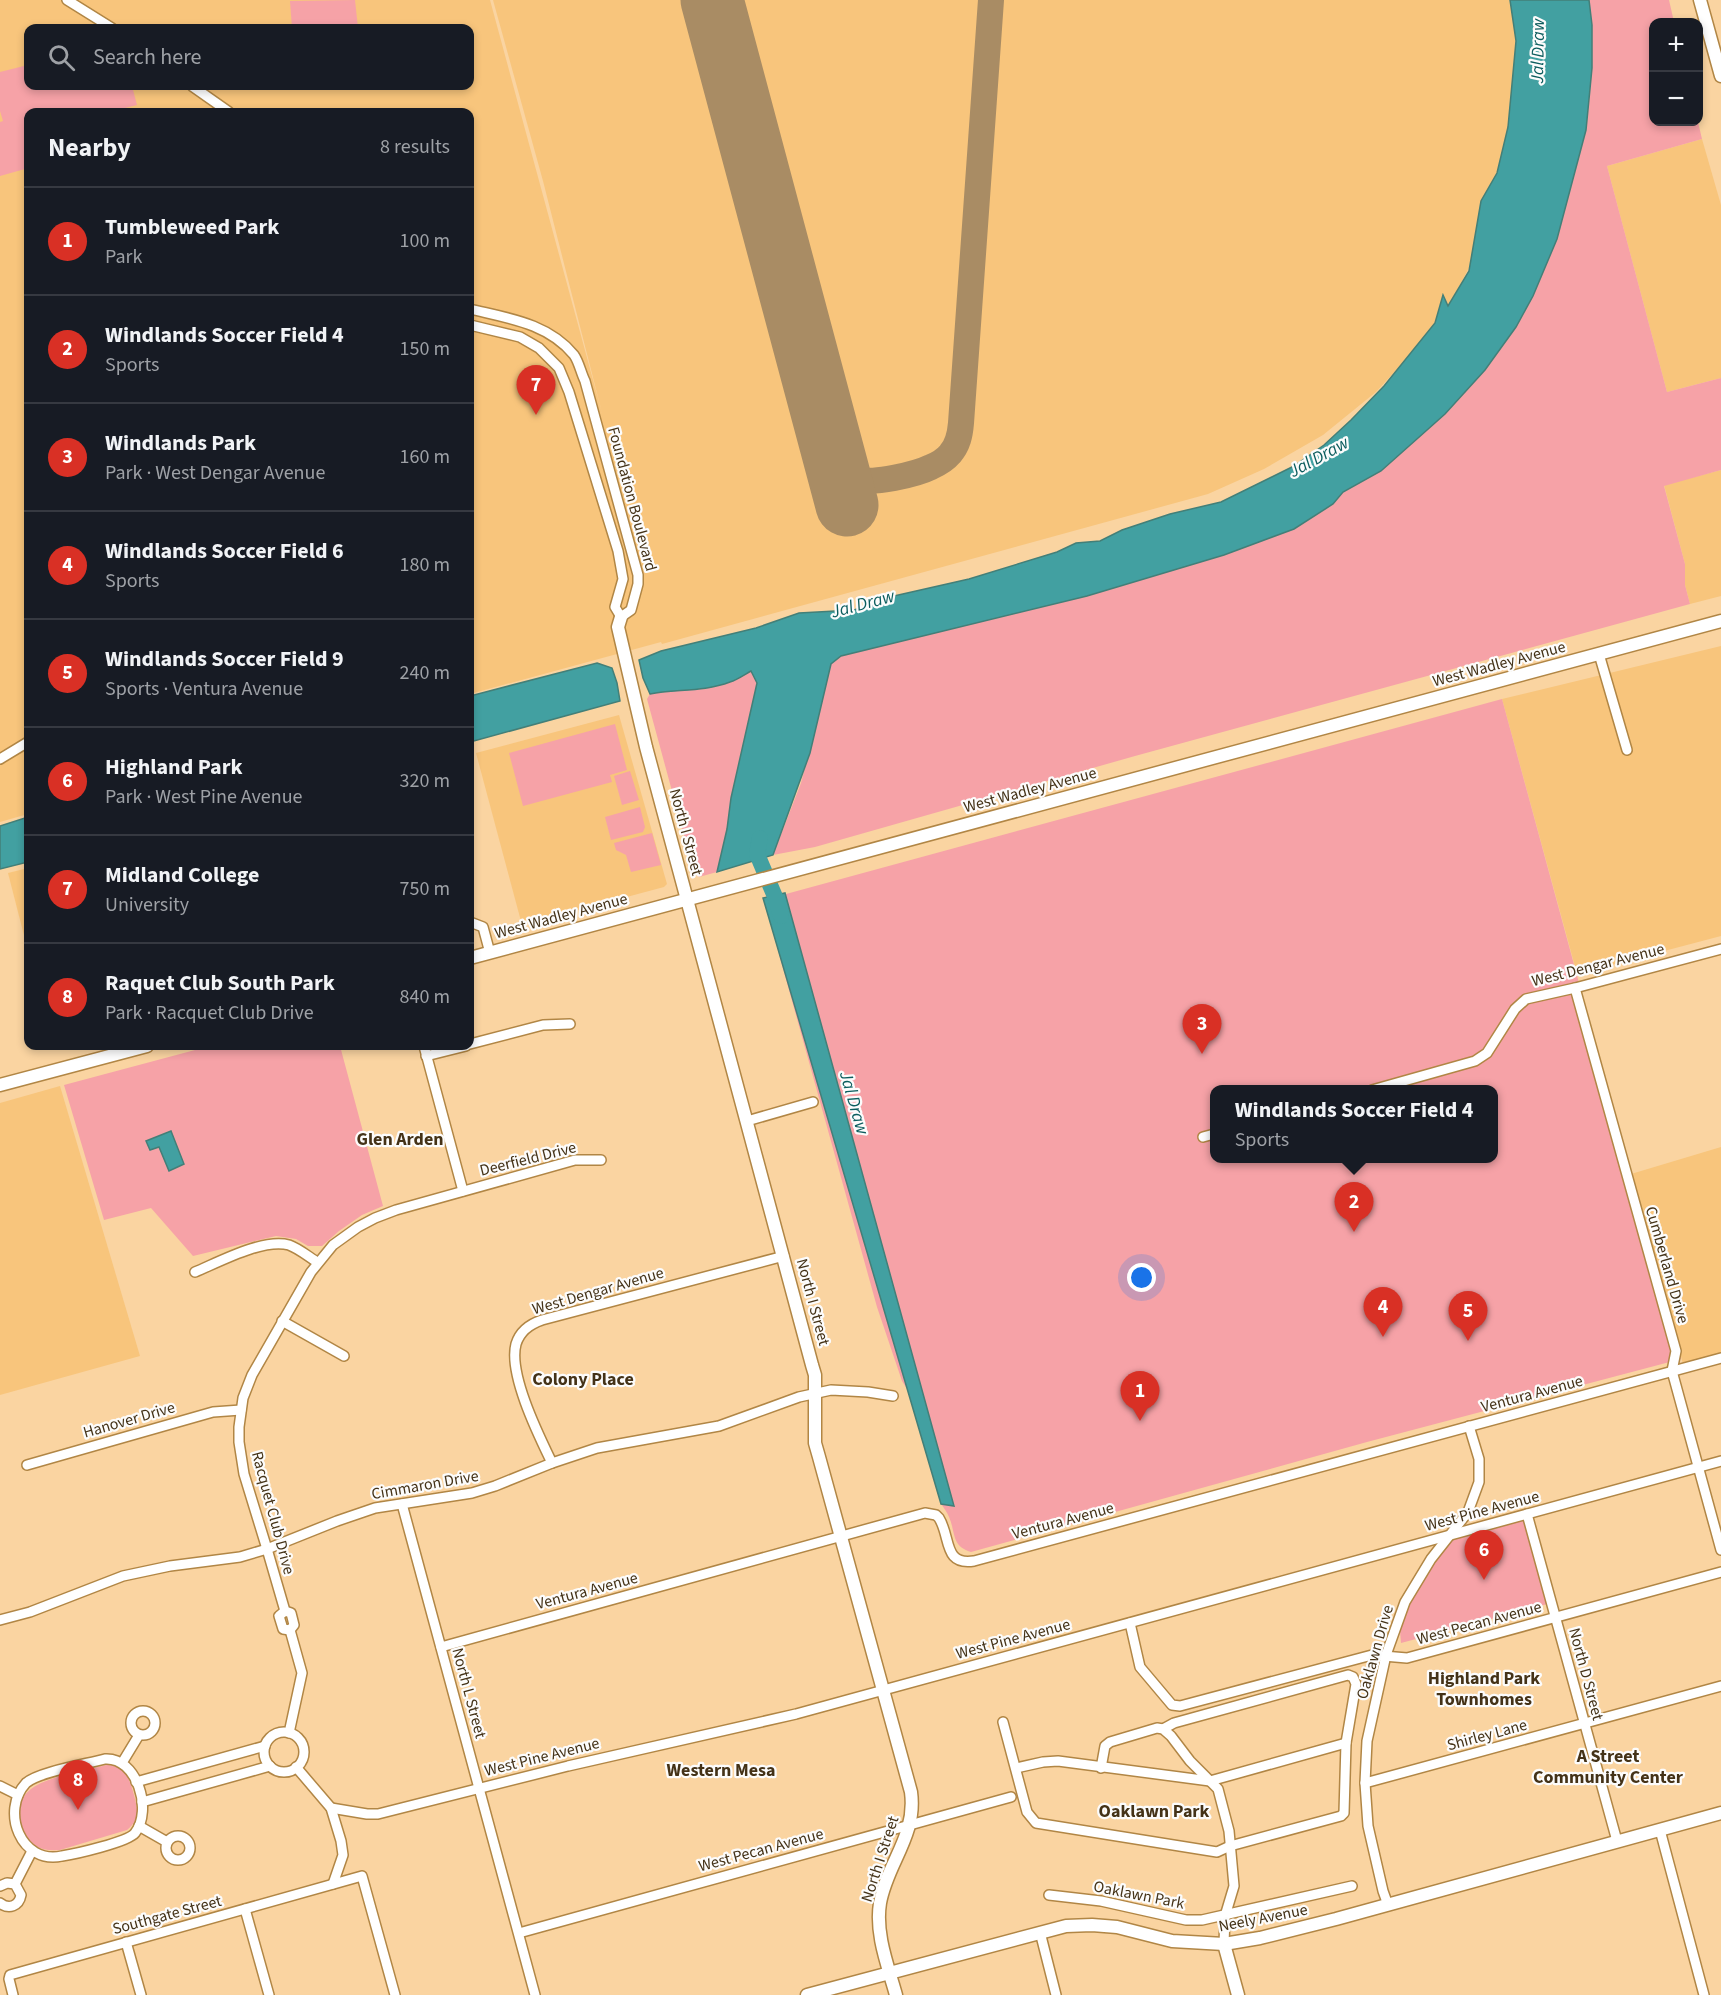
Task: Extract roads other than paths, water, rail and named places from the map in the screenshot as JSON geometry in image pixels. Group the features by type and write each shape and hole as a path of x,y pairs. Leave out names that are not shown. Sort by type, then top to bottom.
{"street":[{"path":"67,0 106,24"},
{"path":"1700,0 1721,76"},
{"path":"198,90 223,108"},
{"name":"Foundation Boulevard","path":"474,310 533,325 555,336 575,356 585,381 638,575 632,610 621,617 615,607 623,579 618,551 569,392 559,368 538,348 520,337 474,326"},
{"path":"589,458 605,455"},
{"name":"North I Street","path":"621,617 618,627 646,747 812,1365 815,1393 815,1443 911,1792 910,1824 880,1902 879,1926 896,1995"},
{"name":"West Wadley Avenue","path":"474,957 1721,621"},
{"path":"1599,654 1627,750"},
{"path":"0,759 24,744"},
{"path":"474,924 483,927 490,953"},
{"name":"West Dengar Avenue","path":"1386,1085 1475,1060 1487,1053 1515,1009 1526,999 1721,949"},
{"name":"Cumberland Drive","path":"1575,988 1676,1351 1672,1371 1721,1550"},
{"path":"474,1043 543,1025 570,1024"},
{"path":"0,1085 132,1050"},
{"path":"424,1050 463,1191"},
{"path":"426,1056 449,1050"},
{"path":"747,1121 813,1101"},
{"path":"1203,1137 1210,1135"},
{"name":"Deerfield Drive","path":"463,1191 575,1160 601,1160"},
{"name":"Racquet Club Drive","path":"289,1733 302,1673 290,1630 294,1625 291,1613 285,1611 244,1474 239,1442 241,1410 252,1375 317,1262 344,1236 375,1218 463,1191"},
{"path":"195,1272 267,1245 289,1245 317,1262"},
{"name":"West Dengar Avenue","path":"552,1463 531,1420 518,1370 516,1342 525,1329 542,1320 784,1256"},
{"path":"282,1321 344,1356"},
{"name":"Ventura Avenue","path":"441,1647 925,1513 936,1515 943,1523 953,1556 957,1560 967,1562 1721,1358"},
{"name":"Cimmaron Drive","path":"0,1620 30,1612 123,1576 170,1566 240,1557 375,1508 472,1493 552,1463 614,1444 719,1426 799,1397 831,1390 852,1390 893,1396"},
{"name":"Hanover Drive","path":"27,1465 213,1412 241,1410"},
{"name":"Oaklawn Drive","path":"1388,1905 1368,1826 1365,1783 1367,1741 1386,1655 1405,1602 1431,1559 1468,1512 1479,1482 1479,1459 1469,1426"},
{"name":"West Pine Avenue","path":"331,1808 378,1814 568,1766 796,1714 1721,1461"},
{"name":"North L Street","path":"402,1504 535,1995"},
{"name":"North D Street","path":"1527,1514 1617,1841"},
{"name":"West Pecan Avenue","path":"1130,1623 1140,1667 1174,1706 1180,1706 1372,1655 1407,1658 1721,1572"},
{"path":"1003,1722 1027,1812 1036,1823 1217,1852 1230,1846 1341,1816 1344,1813 1346,1743 1356,1684 1353,1677 1348,1676 1174,1723 1163,1729"},
{"name":"Shirley Lane","path":"1365,1783 1721,1686"},
{"path":"1101,1767 1105,1746 1110,1742 1157,1728 1163,1729 1172,1736 1190,1761 1218,1789 1229,1831 1234,1886 1225,1916 1224,1944 1238,1995"},
{"path":"282,1732 289,1733 299,1739 303,1750 302,1760 296,1767 285,1772 275,1770 265,1758 265,1746 272,1736 282,1732"},
{"path":"122,1763 139,1735"},
{"path":"1016,1767 1058,1761 1210,1781 1346,1743"},
{"path":"136,1782 265,1746"},
{"path":"105,1759 122,1763 132,1772 136,1782 143,1811 135,1833 124,1839 64,1856 49,1857 39,1855 18,1838 13,1825 12,1811 14,1801 26,1783 42,1776 105,1759"},
{"path":"142,1802 270,1766"},
{"path":"296,1767 331,1808 341,1841 342,1855 333,1884"},
{"path":"0,1786 18,1795"},
{"name":"West Pecan Avenue","path":"519,1933 1011,1797"},
{"name":"Neely Avenue","path":"807,1995 1066,1926 1117,1927 1173,1941 1224,1944 1282,1933 1721,1813"},
{"path":"139,1826 167,1842"},
{"path":"1660,1830 1704,1995"},
{"path":"15,1884 33,1851"},
{"path":"333,1884 362,1876 395,1995"},
{"path":"0,1886 7,1883 15,1884 20,1890 18,1902 8,1907 0,1903"},
{"name":"Southgate Street","path":"13,1995 10,1975 333,1884"},
{"name":"Oaklawn Park","path":"1049,1895 1101,1901 1186,1920 1202,1920 1353,1886"},
{"path":"245,1909 268,1995"},
{"path":"1040,1932 1056,1995"},
{"path":"126,1942 141,1995"}],"water":[{"path":"1510,0 1589,0 1592,25 1592,68 1586,130 1557,239 1533,296 1516,327 1485,370 1445,414 1381,471 1343,492 1333,504 1294,529 1224,555 1087,596 841,656 831,664 810,753 773,855 717,872 757,683 751,671 720,685 650,694 639,660 661,651 756,628 799,613 854,610 894,596 969,579 1057,552 1076,543 1100,541 1122,530 1170,514 1221,502 1294,466 1324,445 1384,386 1435,323 1443,295 1448,306 1469,271 1481,201 1497,173 1508,127 1516,41"},
{"path":"597,663 612,668 620,701 474,741 474,695"},
{"path":"24,818 24,863 0,869 0,826"},
{"path":"785,893 954,1506 941,1504 763,898"},
{"path":"171,1131 184,1164 169,1171 159,1147 150,1150 146,1141"}],"waterway":[{"name":"Jal Draw","path":"760,838 757,854 781,916"}],"place":[{"name":"Midland College","path":"536,415"},
{"name":"Windlands Park","path":"1202,1054"},
{"name":"Windlands Soccer Field 4","path":"1354,1232"},
{"name":"Windlands Soccer Field 6","path":"1383,1337"},
{"name":"Windlands Soccer Field 9","path":"1468,1341"},
{"name":"Tumbleweed Park","path":"1140,1421"},
{"name":"Highland Park","path":"1484,1580"},
{"name":"Raquet Club South Park","path":"78,1810"}],"district":[{"name":"Glen Arden","path":"400,1139"},
{"name":"Colony Place","path":"583,1379"},
{"name":"Highland Park Townhomes","path":"1484,1688"},
{"name":"A Street Community Center","path":"1608,1766"},
{"name":"Western Mesa","path":"721,1770"},
{"name":"Oaklawn Park","path":"1154,1811"}]}
